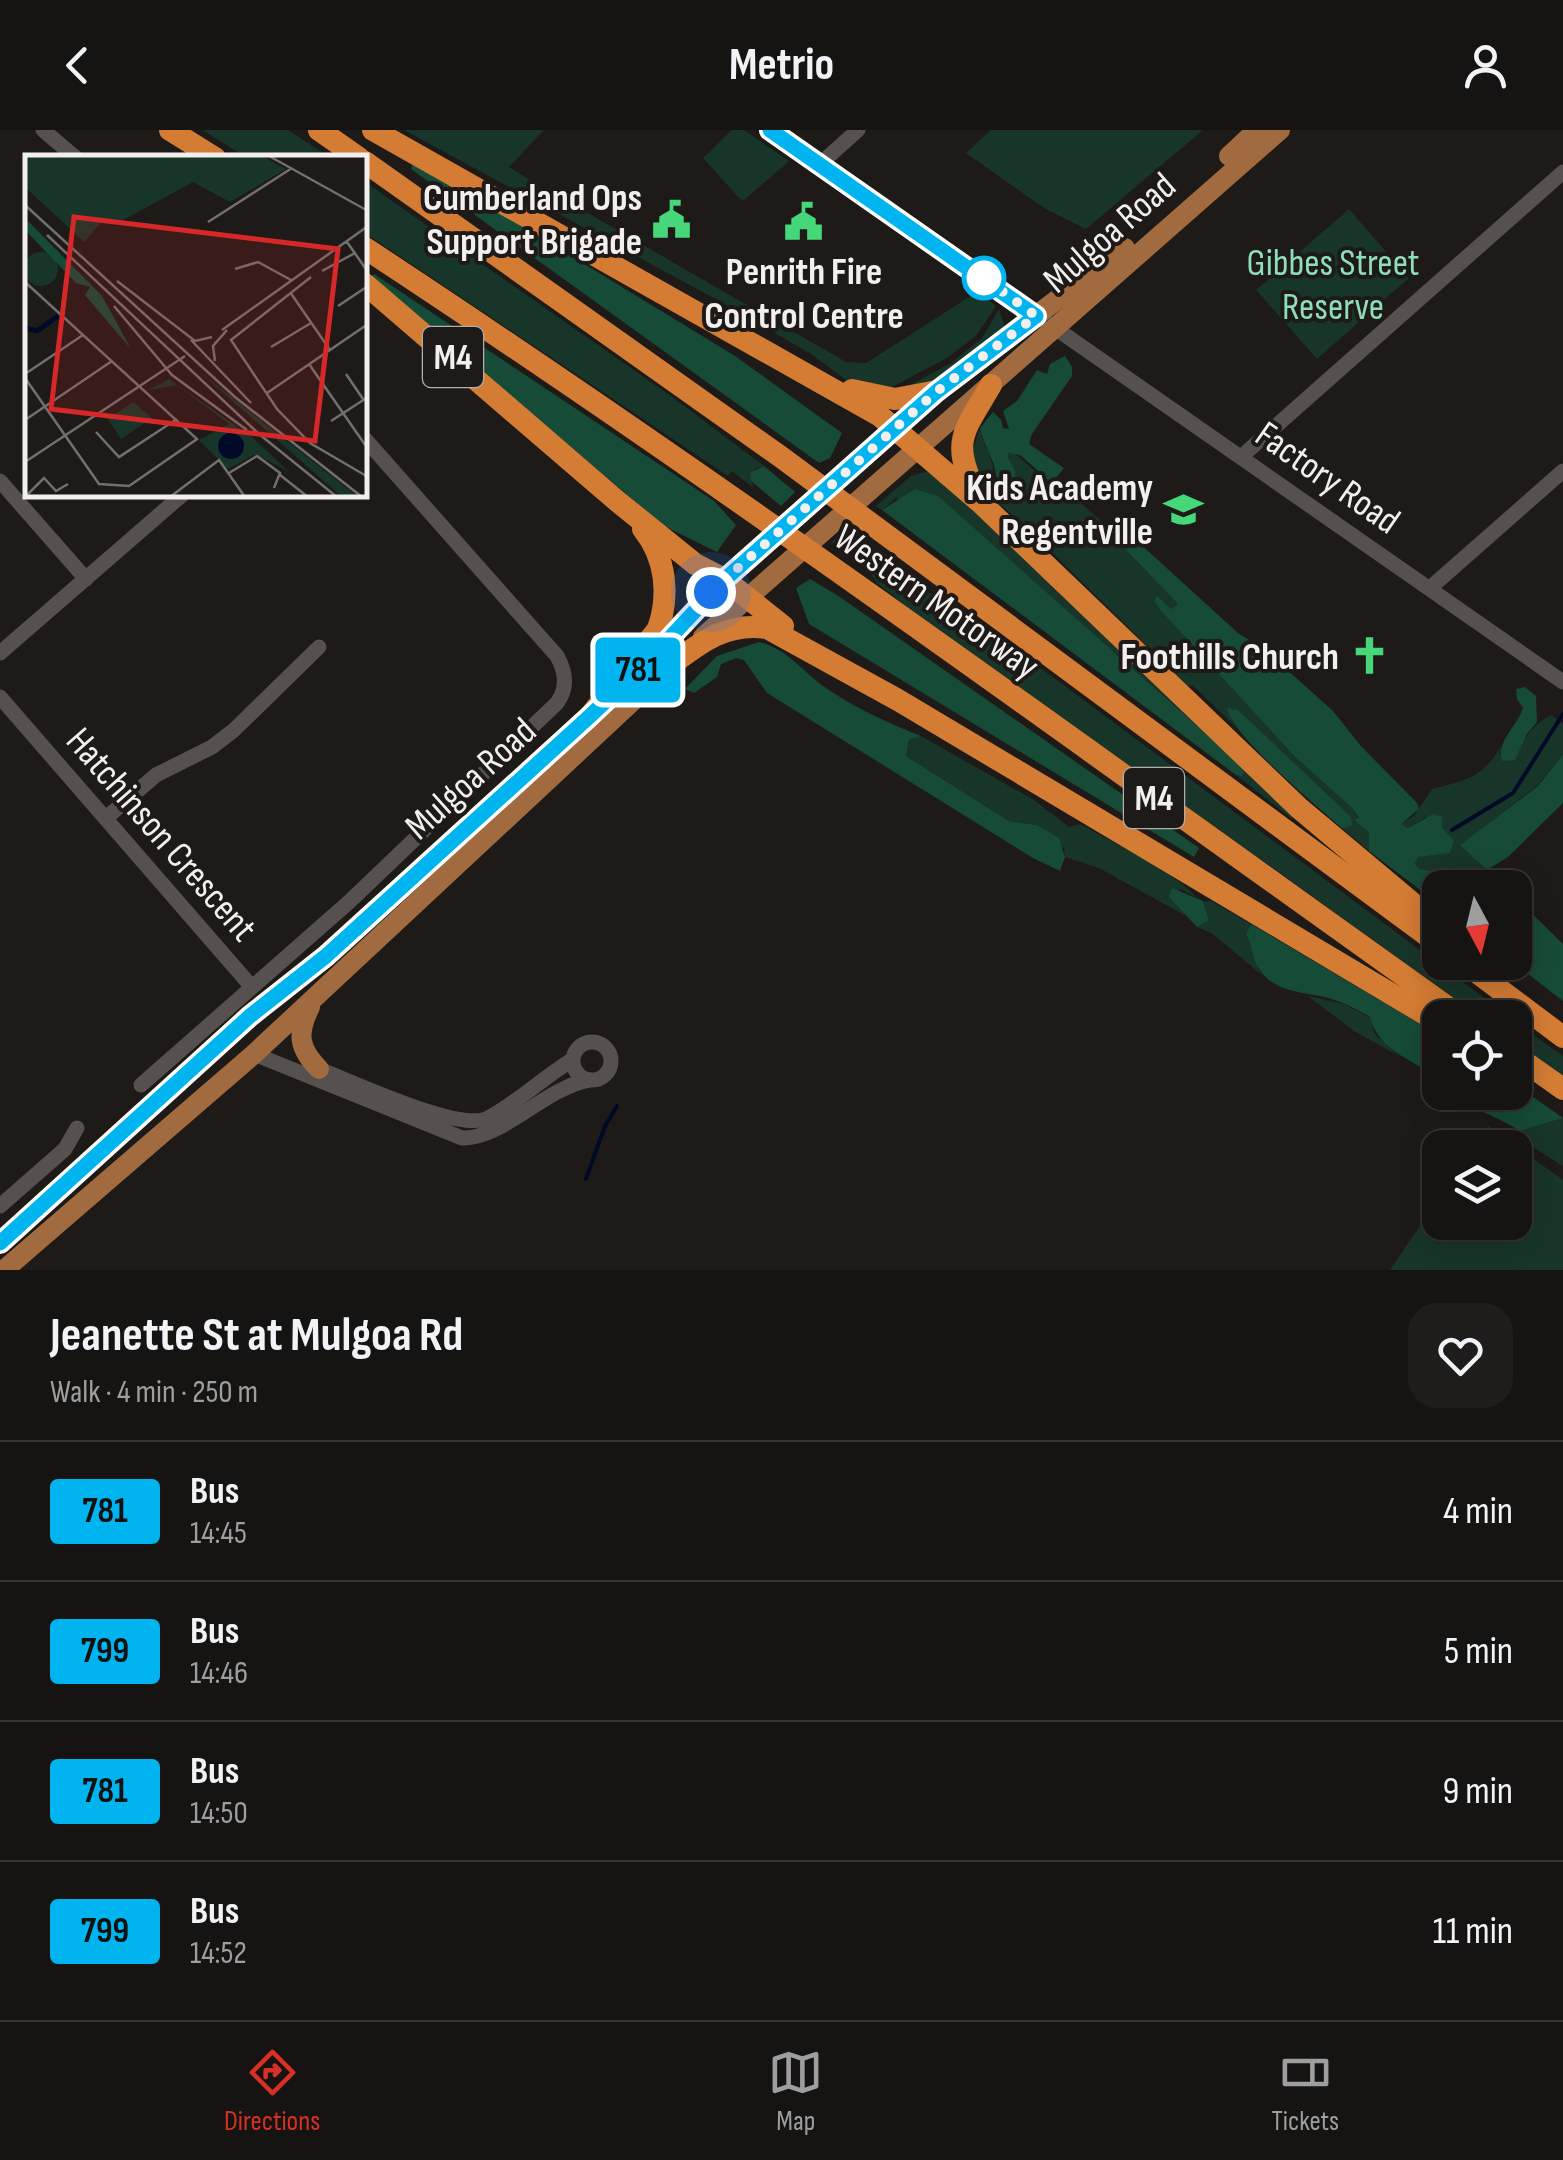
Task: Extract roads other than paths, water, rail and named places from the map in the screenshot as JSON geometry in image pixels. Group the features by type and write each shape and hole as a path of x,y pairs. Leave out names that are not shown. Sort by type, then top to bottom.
{"highway":[{"path":"319,130 355,155"},
{"name":"M4","path":"373,130 880,416 982,504 1299,808 1422,914"},
{"path":"178,135 202,155"},
{"path":"178,135 210,155"},
{"name":"Western Motorway","path":"368,164 781,457 1422,933"},
{"name":"Western Motorway","path":"368,250 738,502 1438,1000"},
{"name":"M4","path":"368,287 617,501 695,564 724,580"},
{"path":"798,369 875,397 903,399 936,392"},
{"name":"M4","path":"982,504 963,467 961,443 991,385"},
{"name":"M4","path":"590,716 658,629 664,612 663,572 658,555 647,532 617,501"},
{"path":"724,580 843,668"},
{"path":"672,665 718,632 746,626 767,628 843,668 1422,1012"},
{"path":"1489,980 1563,1037"},
{"path":"1532,1067 1563,1091"},
{"path":"1532,1076 1563,1091"}],"main road":[{"name":"Mulgoa Road","path":"0,1242 250,1016 326,956 590,716 724,580 894,429 936,392 1121,251 1257,130"},
{"name":"Mulgoa Road","path":"4,1270 254,1054 672,665 1280,130"},
{"path":"318,992 302,1025 300,1040 304,1053 319,1068"},
{"path":"250,1016 254,1054"}],"street":[{"path":"42,130 72,155"},
{"name":"Factory Road","path":"771,130 1563,682"},
{"path":"819,165 858,130"},
{"path":"1242,456 1563,172"},
{"name":"Hatchinson Crescent","path":"0,697 251,986 349,902 557,704 563,692 564,676 557,656 368,442"},
{"path":"1430,588 1563,471"},
{"path":"0,481 86,579"},
{"path":"0,653 179,498"},
{"path":"106,818 156,774 212,748 320,647"},
{"path":"140,1084 251,986"},
{"path":"254,1054 462,1138 484,1136 568,1084 600,1078 608,1071 611,1059 606,1048 594,1042 582,1044 572,1060 489,1118 472,1122 432,1114 319,1068"},
{"path":"572,1060 575,1071 589,1080"},
{"path":"0,1206 65,1149 77,1128"}],"waterway":[{"path":"1452,830 1513,793 1563,714"},
{"path":"586,1179 605,1126 617,1106"}],"place":[{"name":"Cumberland Ops Support Brigade","path":"672,219"},
{"name":"Penrith Fire Control Centre","path":"804,222"},
{"name":"Kids Academy Regentville","path":"1183,509"},
{"name":"Foothills Church","path":"1369,656"}],"park label":[{"name":"Gibbes Street Reserve","path":"1333,284"}]}
